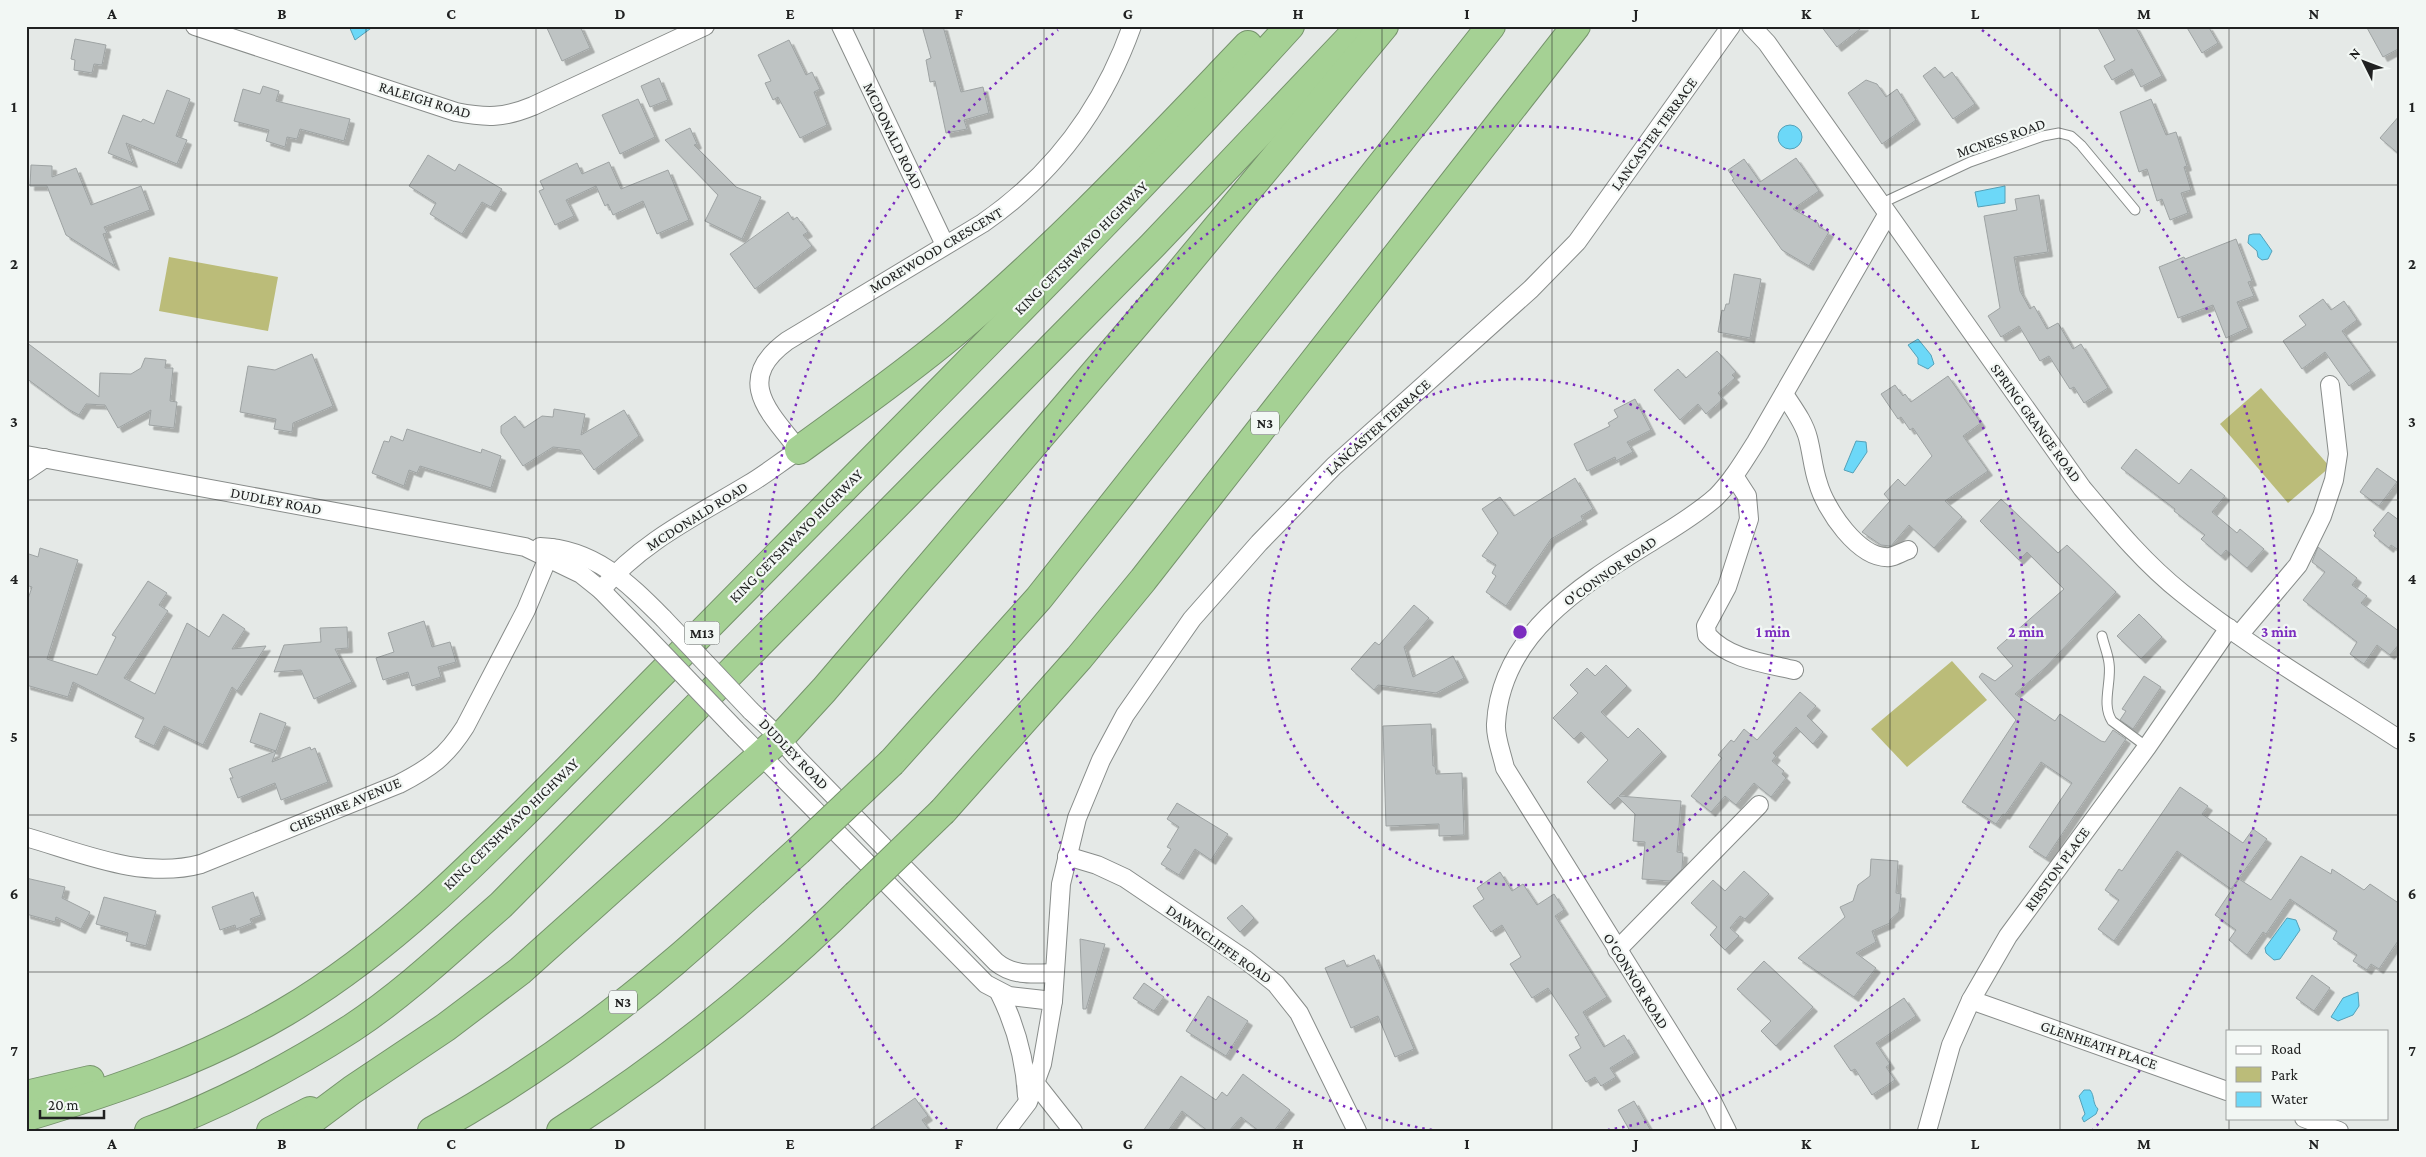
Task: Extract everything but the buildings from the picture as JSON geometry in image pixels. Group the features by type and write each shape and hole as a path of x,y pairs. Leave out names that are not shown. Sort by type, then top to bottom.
{"highway":[{"path":"799,450 923,358 990,301 1105,193 1266,26"},
{"name":"KING CETSHWAYO HIGHWAY","path":"26,1117 110,1092 182,1064 235,1040 287,1011 329,983 385,941 505,832 1176,151 1290,26"},
{"path":"149,1131 238,1092 352,1028 399,992 501,905 1152,246 1361,26"},
{"path":"297,1131 352,1090 446,1027 520,971 770,746 824,690 1161,295 1384,26"},
{"name":"N3","path":"432,1131 459,1116 587,1030 674,963 798,851 892,762 1039,598 1491,26"},
{"name":"N3","path":"561,1131 612,1098 750,992 817,933 943,811 1079,658 1143,580 1576,26"},
{"path":"26,1095 72,1085 187,1048 266,1009 385,941"},
{"path":"271,1131 352,1090"}],"street":[{"name":"RALEIGH ROAD","path":"195,26 456,112 493,117 512,114 533,106 705,26"},
{"name":"MCDONALD ROAD","path":"841,26 945,245"},
{"name":"MOREWOOD CRESCENT","path":"799,450 769,411 762,397 759,387 760,372 767,358 787,340 1009,206 1030,187 1071,142 1092,112 1108,85 1132,26"},
{"name":"LANCASTER TERRACE","path":"1006,1131 1028,1102 1036,1084 1048,1038 1062,884 1077,818 1101,760 1125,715 1192,619 1228,576 1334,466 1556,265 1577,242 1731,26"},
{"name":"SPRING GRANGE ROAD","path":"1751,26 1767,43 2082,488 2123,537 2180,592 2234,632 2400,740"},
{"name":"O'CONNOR ROAD","path":"1727,1131 1710,1098 1505,768 1495,726 1501,686 1520,649 1542,622 1567,598 1599,575 1694,515 1717,496 1734,476 1784,394 1883,209"},
{"name":"RIBSTON PLACE","path":"1927,1131 1951,1045 1971,1000 2008,936 2146,747 2234,632 2298,565 2322,516 2334,480 2338,454 2330,386"},
{"path":"1784,394 1802,423 1808,438 1818,485 1842,529 1857,543 1880,556 1890,557 1908,550"},
{"name":"MCDONALD ROAD","path":"601,590 625,562 664,535 751,483 799,450"},
{"name":"DUDLEY ROAD","path":"26,455 550,552 586,556 615,573 663,618 751,711 770,746 986,984 999,992 1019,998 1052,1001"},
{"path":"26,470 46,458"},
{"path":"1734,476 1748,496 1749,519 1727,587 1706,626 1707,635 1722,650 1794,670"},
{"name":"DUDLEY ROAD","path":"550,552 601,590 736,730 796,757 1004,969 1017,973 1054,973"},
{"name":"CHESHIRE AVENUE","path":"26,837 134,867 159,871 182,870 399,784 427,769 448,751 465,727 526,610 550,552"},
{"path":"1617,950 1759,805"},
{"name":"DAWNCLIFFE ROAD","path":"1067,856 1096,865 1124,878 1246,960 1276,984 1299,1013 1357,1131"},
{"name":"DUDLEY ROAD","path":"999,992 1020,1044 1026,1068 1028,1102"},
{"name":"GLENHEATH PLACE","path":"1971,1000 2226,1090"},
{"path":"1036,1084 1073,1131"},
{"path":"2309,1120 2339,1131"}],"lane":[{"name":"MCNESS ROAD","path":"1883,209 1970,162 2043,136 2059,133 2071,136 2081,145 2135,210"},
{"path":"2102,636 2110,663 2107,701 2109,716 2112,721 2146,747"}],"green space":[{"path":"169,257 278,277 268,331 159,311"},
{"path":"2261,388 2330,467 2288,503 2220,424"},
{"path":"1952,661 1987,700 1907,767 1871,729"}],"water":[{"path":"349,26 374,26 355,40"},
{"path":"1790,125 1795,126 1801,132 1801,142 1795,148 1790,149 1785,148 1779,142 1778,137 1779,132 1785,126"},
{"path":"2005,186 2005,203 1978,207 1975,192"},
{"path":"2260,234 2272,251 2268,259 2262,260 2258,257 2257,251 2248,243 2249,235"},
{"path":"1918,339 1931,355 1934,364 1928,369 1918,364 1918,358 1908,345"},
{"path":"1856,441 1866,442 1867,452 1853,473 1844,470"},
{"path":"2287,918 2296,920 2300,930 2280,959 2274,960 2266,953 2265,948"},
{"path":"2358,992 2359,1006 2353,1015 2338,1021 2331,1017 2343,998"},
{"path":"2084,1090 2090,1090 2098,1109 2096,1114 2084,1122 2082,1118 2085,1114 2079,1096"}]}
